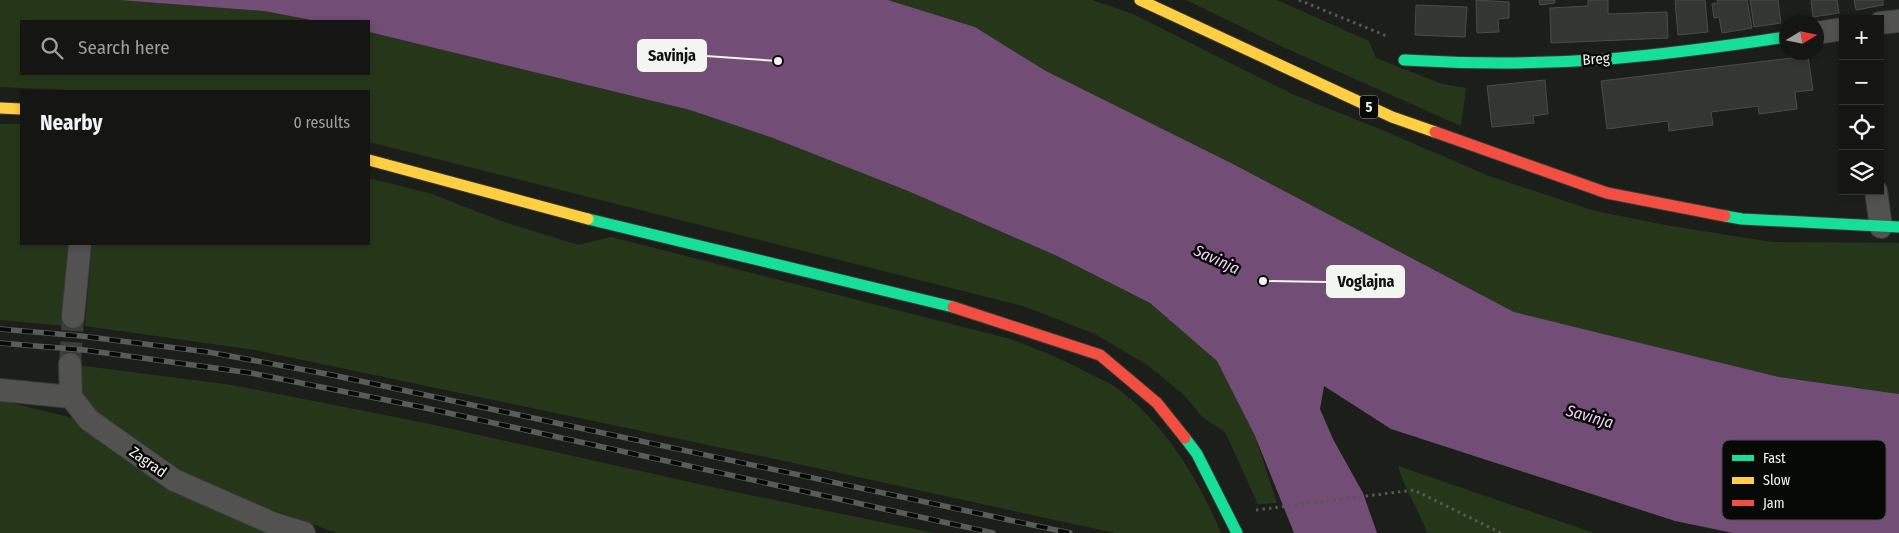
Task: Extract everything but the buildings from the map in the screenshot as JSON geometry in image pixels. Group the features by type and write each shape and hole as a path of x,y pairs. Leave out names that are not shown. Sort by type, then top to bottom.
{"street":[{"name":"5","path":"1140,0 1392,117 1607,193 1742,219 1890,227"},
{"path":"1884,23 1899,21"},
{"path":"1824,32 1839,30"},
{"name":"Breg","path":"1404,60 1450,63 1531,63 1609,59 1779,38"},
{"path":"0,108 20,109"},
{"path":"370,160 580,217 943,304 1100,355 1157,404 1197,454 1237,533"},
{"path":"1878,195 1890,227"},
{"path":"72,317 80,245"},
{"path":"0,390 71,397 70,364"},
{"name":"Zagrad","path":"71,397 89,420 174,480 272,523 304,533"}],"path":[{"path":"1299,0 1397,41"},
{"path":"1253,510 1414,490 1501,533"}],"green space":[{"path":"0,0 119,0 264,11 311,20 20,20 20,75 370,75 370,32 690,110 773,138 908,191 1057,256 1150,303 1217,361 1255,436 1277,503 1258,504 1225,432 1202,417 1185,396 1149,366 1095,334 1023,306 370,142 370,90 66,90 0,87"},
{"path":"888,0 1092,0 1133,14 1292,94 1489,176 1595,211 1665,225 1772,242 1899,243 1899,394 1779,377 1514,312 1233,164 1046,71 975,27"},
{"path":"1186,0 1277,0 1369,41 1376,58 1442,84 1466,88 1461,126 1283,47"},
{"path":"0,124 20,124 20,245 73,245 65,326 0,320"},
{"path":"370,178 432,194 501,221 578,245 611,237 1010,339 1074,365 1112,385 1150,418 1191,473 1221,533 1115,533 780,460 255,350 85,326 92,245 370,245"},
{"path":"77,365 232,385 425,423 721,489 934,533 337,533 198,483 144,453 86,403 78,384"},
{"path":"0,400 72,418 101,439 277,533 0,533"},
{"path":"1398,466 1594,533 1427,533"}],"water":[{"path":"119,0 888,0 975,27 1046,71 1233,164 1514,312 1779,377 1899,394 1899,533 1733,533 1675,521 1391,429 1324,386 1320,409 1333,439 1363,493 1377,533 1294,533 1255,436 1217,361 1150,303 1057,256 908,191 773,138 690,110 370,32 370,20 311,20 264,11"}],"tunnel":[{"path":"70,364 73,317"}],"railway":[{"path":"0,329 81,336 208,352 332,375 1070,533"},
{"path":"0,343 84,350 251,373 421,407 993,533"}],"traffic: fast":[{"path":"1404,60 1506,63 1583,61 1720,47 1779,38"},
{"path":"1725,216 1742,219 1899,227"},
{"path":"588,219 953,307"},
{"path":"1185,438 1197,454 1237,533"}],"traffic: slow":[{"path":"1140,0 1392,117 1435,132"},
{"path":"0,108 20,109"},
{"path":"370,160 588,219"}],"traffic: jam":[{"path":"1435,132 1607,193 1725,216"},
{"path":"953,307 1100,355 1157,403 1185,438"}],"place":[{"name":"Savinja","path":"778,61"},
{"name":"Voglajna","path":"1263,281"}]}
